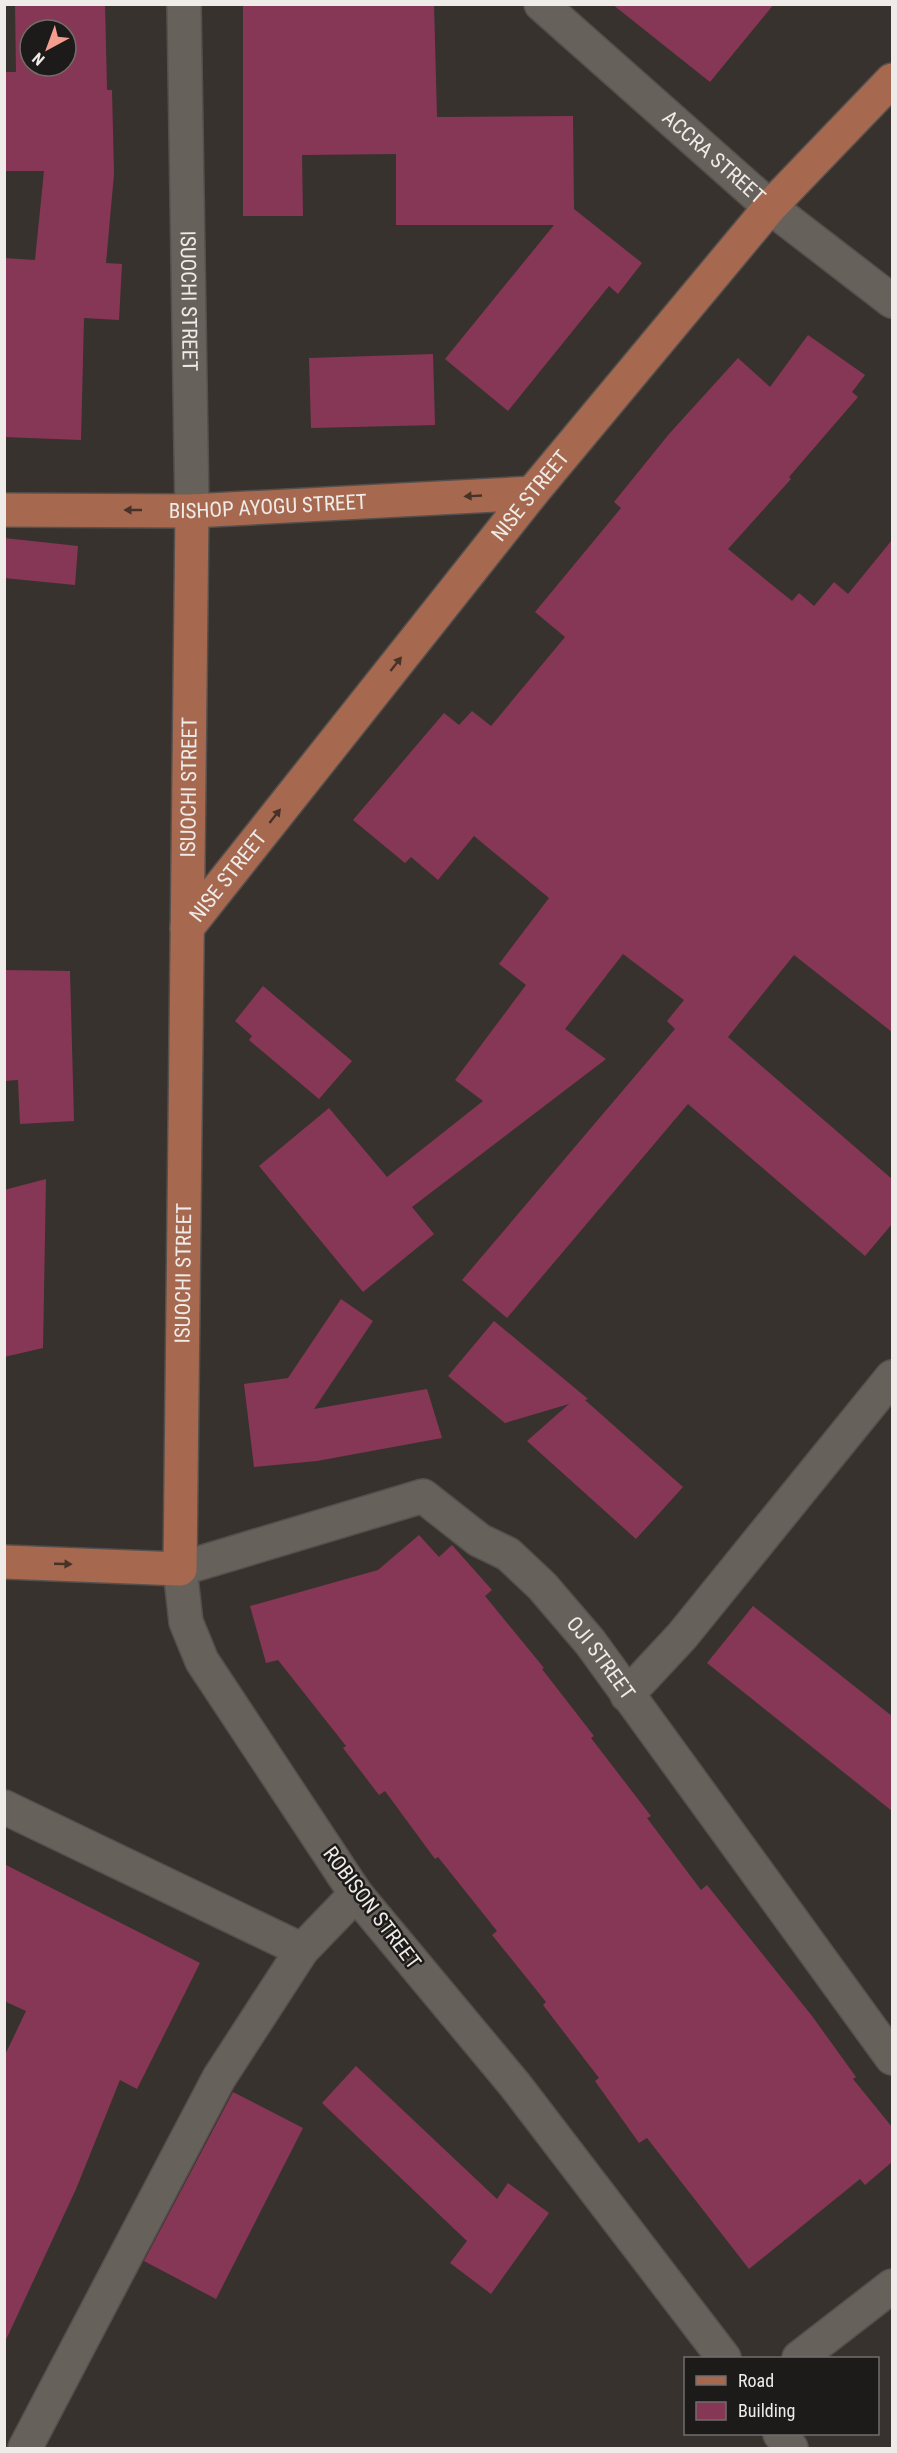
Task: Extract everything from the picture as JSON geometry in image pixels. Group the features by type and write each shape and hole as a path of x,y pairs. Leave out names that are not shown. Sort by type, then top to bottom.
{"main road":[{"name":"NISE STREET","path":"187,928 532,493 770,207 892,80"},
{"name":"BISHOP AYOGU STREET","path":"4,510 192,511 532,493"},
{"name":"ISUOCHI STREET","path":"180,1569 192,511"},
{"path":"4,1562 180,1569"}],"street":[{"name":"ISUOCHI STREET","path":"184,4 192,511"},
{"name":"ACCRA STREET","path":"541,4 770,207 892,301"},
{"path":"627,1695 682,1636 892,1377"},
{"name":"OJI STREET","path":"180,1569 423,1496 479,1540 508,1554 542,1586 590,1642 892,2058"},
{"name":"ROBISON STREET","path":"180,1569 186,1622 202,1661 356,1894 515,2085 723,2357"},
{"path":"6,1813 302,1950"},
{"path":"25,2448 219,2079 302,1950 356,1894"},
{"path":"801,2357 892,2286"},
{"path":"781,2435 791,2448"}],"building":[{"path":"15,4 105,4 107,90 112,90 114,174 106,263 122,264 119,320 84,318 81,440 4,437 4,258 35,260 44,171 4,171 4,72 16,72"},
{"path":"243,4 434,4 437,117 573,116 574,209 642,263 618,294 609,286 508,411 445,359 554,225 396,225 396,154 302,155 303,216 243,216"},
{"path":"612,4 774,4 710,82"},
{"path":"808,335 865,375 852,392 858,397 789,477 791,479 728,549 792,601 799,593 814,606 834,582 848,594 892,540 892,1032 794,955 728,1037 892,1179 892,1224 865,1256 688,1104 507,1318 462,1280 675,1029 667,1021 684,1000 623,954 565,1029 606,1059 412,1207 434,1234 363,1292 259,1166 329,1108 387,1177 483,1101 455,1080 526,985 499,964 549,898 474,836 438,880 411,857 405,863 353,820 444,713 459,725 472,711 491,726 565,637 535,612 621,508 614,502 669,434 738,358 770,387"},
{"path":"433,354 435,425 311,428 309,358"},
{"path":"4,538 78,546 75,585 4,578"},
{"path":"4,970 70,971 74,1121 20,1124 18,1080 4,1081"},
{"path":"263,986 352,1061 319,1099 249,1040 252,1036 235,1021"},
{"path":"46,1179 43,1348 4,1357 4,1190"},
{"path":"341,1299 373,1321 314,1409 427,1389 442,1438 317,1461 254,1467 244,1384 288,1378"},
{"path":"494,1321 588,1399 585,1400 683,1487 636,1539 527,1441 569,1404 505,1423 448,1376"},
{"path":"419,1535 439,1557 452,1545 492,1590 485,1596 544,1668 542,1669 594,1736 591,1738 651,1816 647,1818 701,1890 707,1885 812,2016 856,2077 853,2079 892,2127 892,2162 865,2185 860,2179 749,2269 647,2138 639,2143 595,2081 599,2078 543,2005 546,2002 492,1935 497,1931 438,1857 435,1859 385,1791 379,1795 343,1748 346,1746 278,1660 266,1663 250,1606 378,1570"},
{"path":"753,1606 892,1716 892,1811 707,1663"},
{"path":"4,1864 200,1963 137,2089 120,2080 76,2189 4,2344 4,2057 26,2011 4,2001"},
{"path":"356,2066 497,2199 508,2183 549,2213 491,2294 450,2263 467,2241 322,2103"},
{"path":"233,2092 303,2128 216,2299 144,2261"}]}
